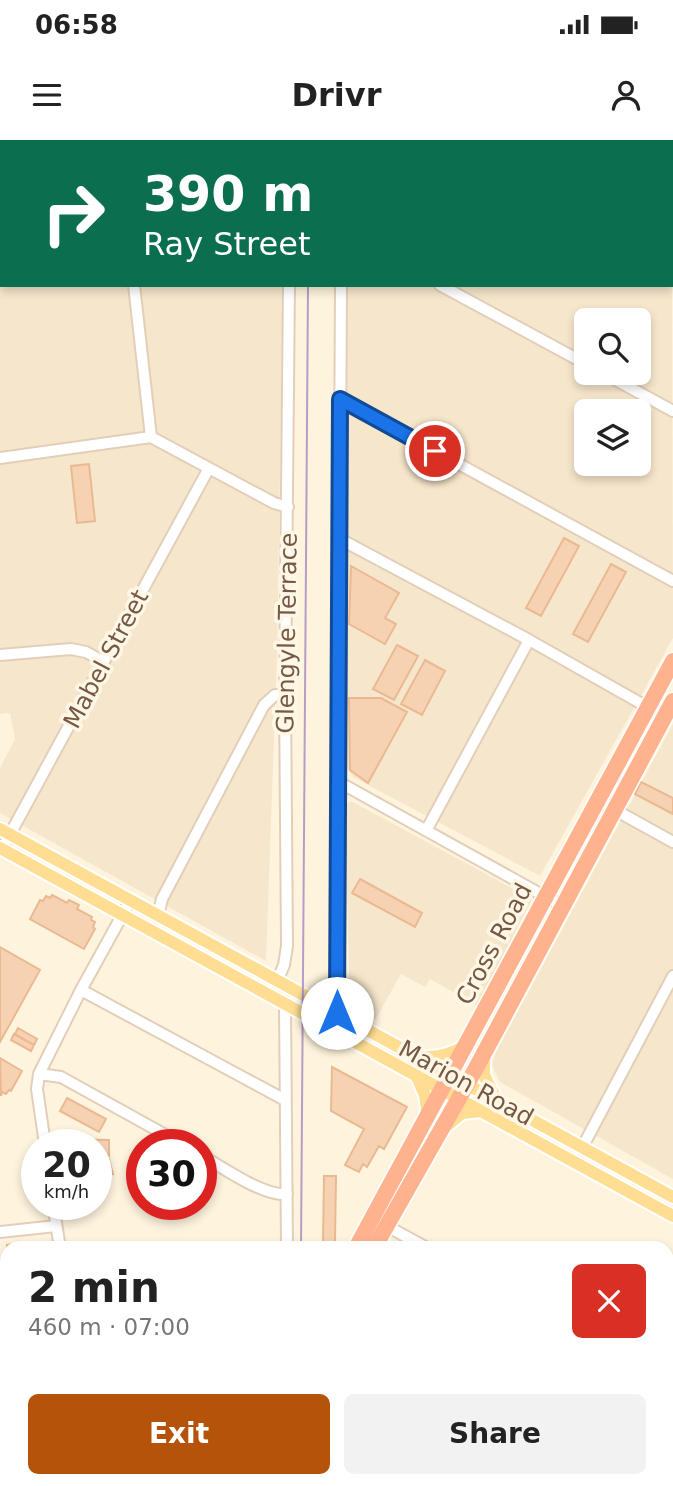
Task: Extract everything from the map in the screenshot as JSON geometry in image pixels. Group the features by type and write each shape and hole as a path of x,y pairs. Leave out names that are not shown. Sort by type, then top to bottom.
{"highway":[{"name":"Cross Road","path":"375,1241 379,1222 450,1074 673,661"},
{"name":"Cross Road","path":"362,1241 379,1222 443,1129 673,701"}],"main road":[{"name":"Marion Road","path":"5,832 673,1197"},
{"name":"Marion Road","path":"1,848 673,1216"},
{"path":"419,1057 443,1057 466,1045"},
{"path":"484,1055 484,1076 496,1099"},
{"path":"416,1075 425,1095 428,1117"},
{"path":"443,1129 462,1114 482,1111"}],"street":[{"path":"134,287 151,437"},
{"name":"Glengyle Terrace","path":"278,979 284,965 287,946 285,695 289,287"},
{"path":"337,1013 341,287"},
{"path":"444,287 574,358"},
{"path":"625,385 673,411"},
{"path":"340,399 673,581"},
{"path":"0,458 151,437 274,503 288,507"},
{"name":"Mabel Street","path":"1,848 5,832 104,662 209,468"},
{"path":"338,538 529,640 664,717"},
{"path":"427,830 529,640"},
{"path":"0,655 71,649 86,652 104,662"},
{"path":"159,916 162,899 264,705 275,695 285,695"},
{"path":"337,782 562,906"},
{"path":"597,800 673,842"},
{"path":"43,1129 37,1089 39,1074 130,901"},
{"path":"582,1147 673,976"},
{"path":"81,990 285,1100"},
{"path":"285,1004 287,1241"},
{"path":"39,1074 61,1077 155,1129"},
{"path":"217,1164 259,1188 279,1195 287,1194"},
{"path":"55,1220 59,1241"},
{"path":"379,1222 414,1241"},
{"path":"0,1232 56,1226"}],"shaded area":[{"path":"0,287 283,287 277,653 266,961 0,813 0,768 15,739 10,713 0,714"},
{"path":"347,287 672,287 673,638 540,876 353,777 346,767"},
{"path":"673,724 673,1179 500,1082 492,1065 495,1054"},
{"path":"351,801 532,899 478,1006 430,979 425,987 401,974 375,1020 350,1005 345,805"}],"building":[{"path":"89,464 95,521 77,523 71,466"},
{"path":"564,538 579,546 541,616 526,608"},
{"path":"611,564 626,572 588,642 573,634"},
{"path":"351,566 399,593 385,618 396,624 385,644 349,624"},
{"path":"397,645 418,656 394,700 373,689"},
{"path":"425,660 445,671 422,715 401,704"},
{"path":"349,698 381,698 407,712 368,783 350,770"},
{"path":"641,782 673,798 673,814 635,794"},
{"path":"360,879 422,913 415,927 352,893"},
{"path":"52,895 67,903 69,900 79,905 77,909 92,917 91,920 95,922 95,929 84,949 30,919 40,900"},
{"path":"0,947 40,970 0,1042"},
{"path":"18,1028 37,1039 34,1045 15,1034"},
{"path":"14,1034 34,1045 31,1051 11,1040"},
{"path":"0,1058 22,1071 11,1091 6,1094 2,1092 1,1096"},
{"path":"332,1067 407,1107 384,1149 379,1146 367,1167 363,1164 359,1172 345,1165 364,1129 331,1111"},
{"path":"67,1098 106,1119 101,1129 93,1129 60,1111"},
{"path":"324,1176 336,1176 335,1241 323,1241"}],"tram line":[{"path":"301,1241 308,287"}],"route":[{"path":"337,1013 340,399 435,451"}]}
